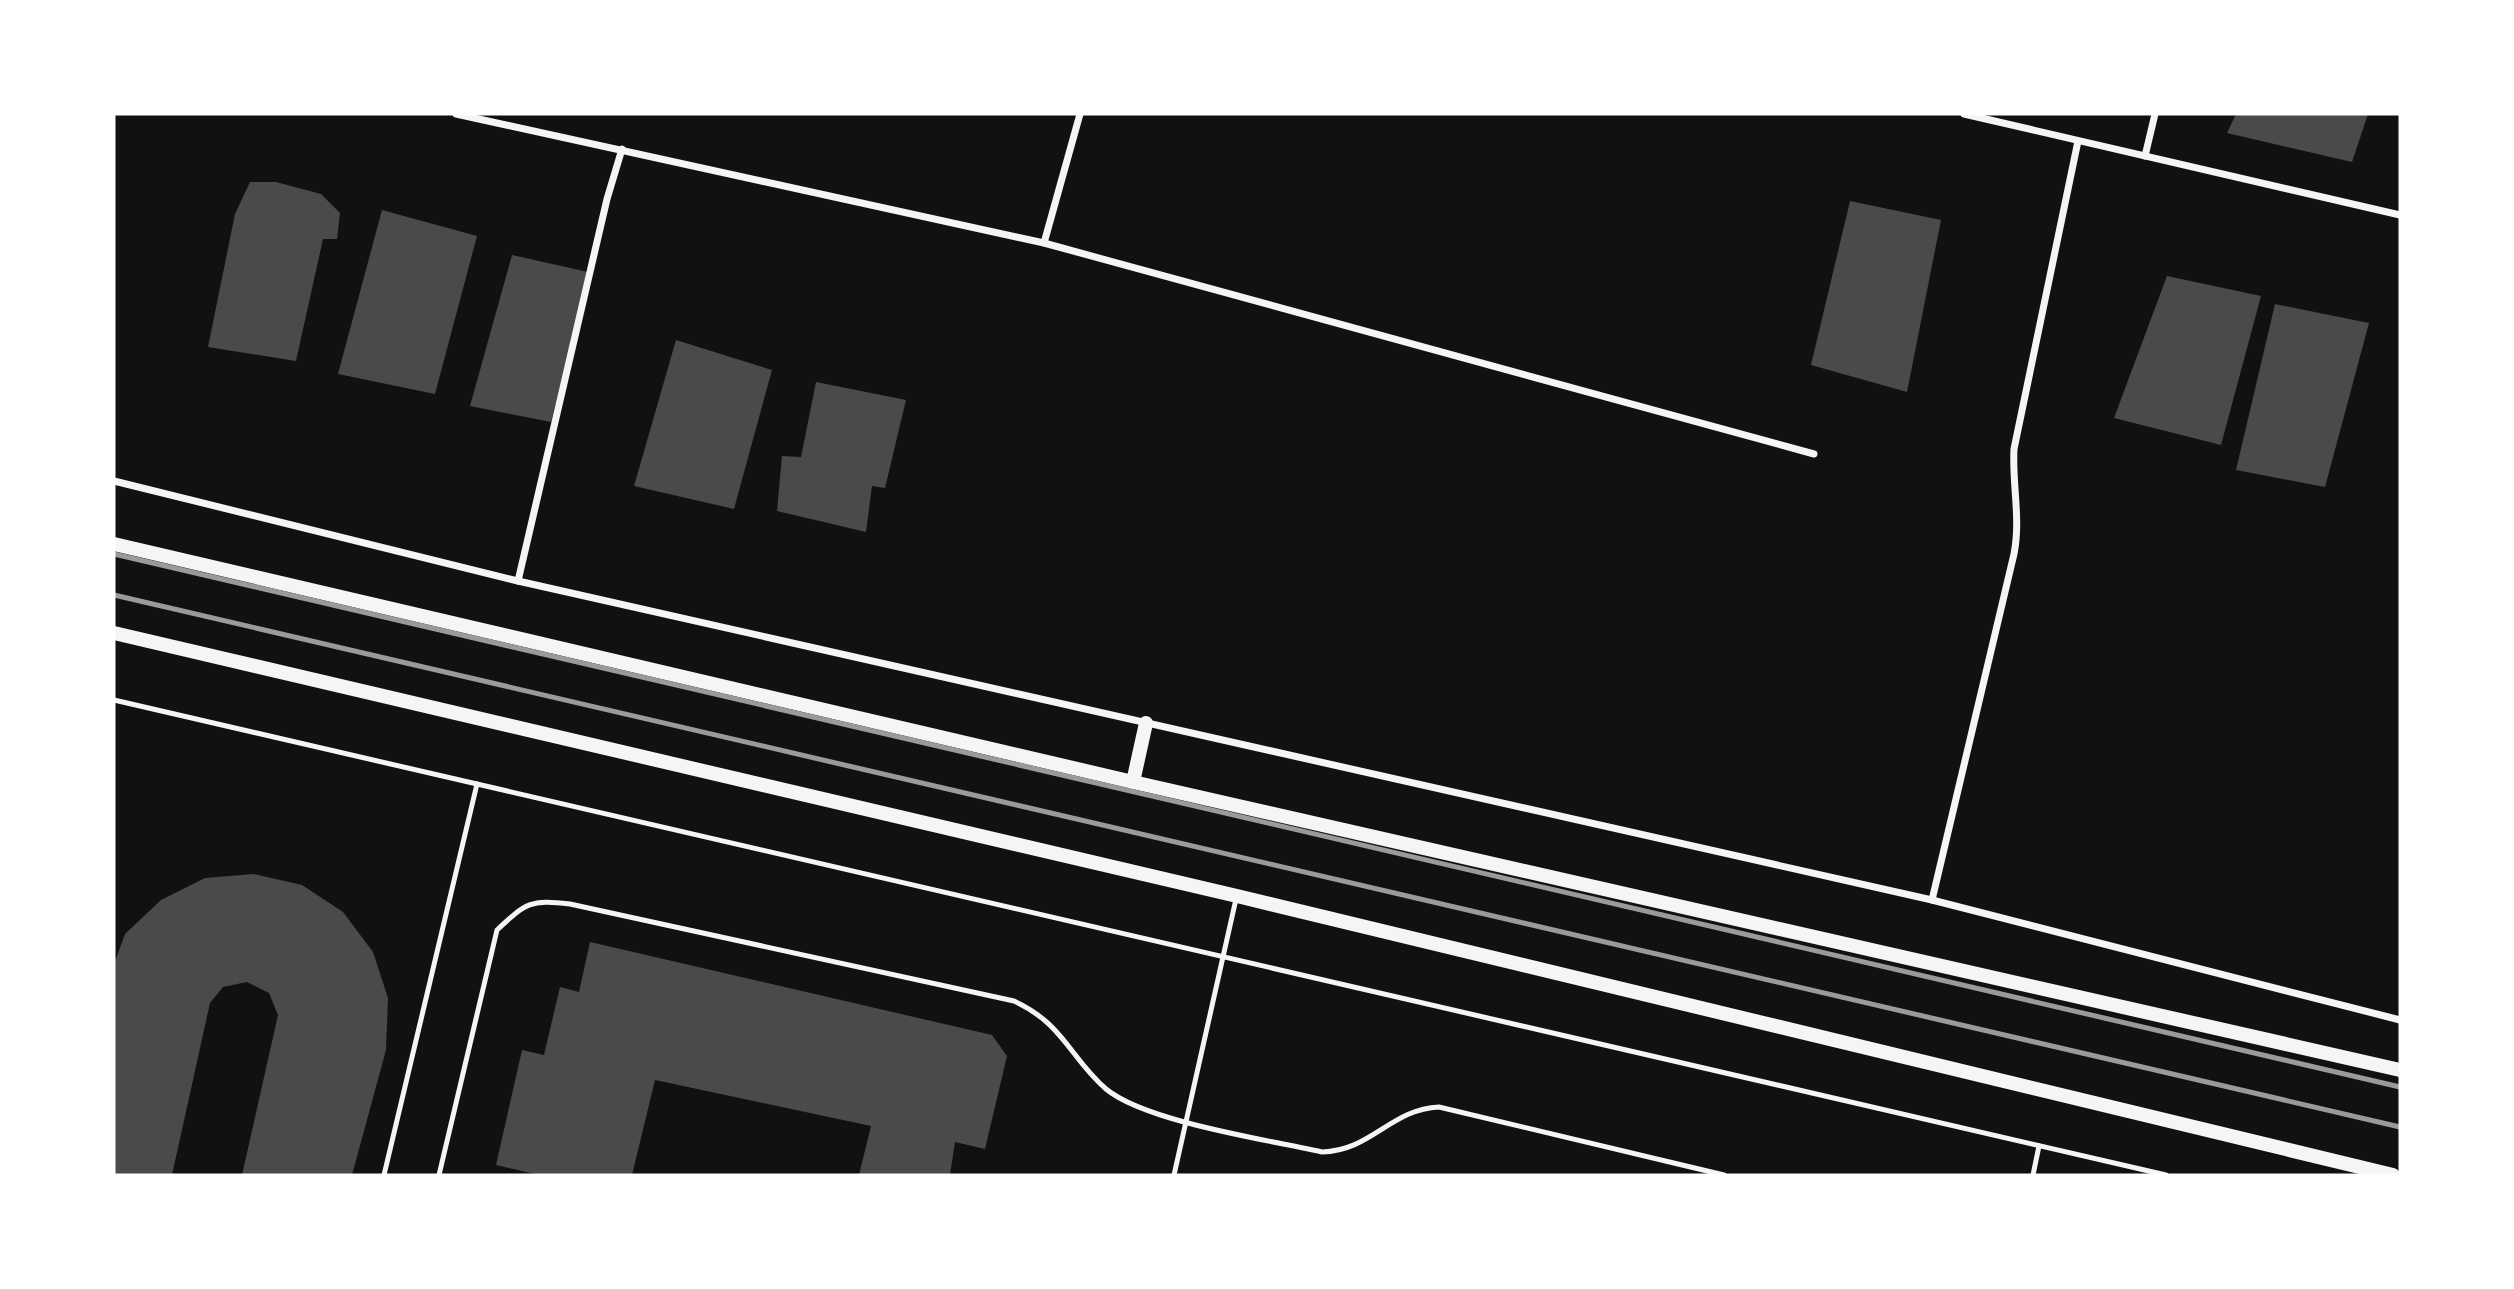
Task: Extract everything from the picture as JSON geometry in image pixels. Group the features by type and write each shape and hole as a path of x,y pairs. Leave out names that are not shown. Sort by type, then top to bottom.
{"main road":[{"path":"114,544 1132,782 2400,1069"},
{"path":"114,633 1237,896 2393,1175"},
{"path":"1132,782 1146,723"}],"street":[{"path":"456,114 1044,243 1814,454"},
{"path":"1044,243 1080,114"},
{"path":"1964,114 2400,215"},
{"path":"2145,156 2155,114"},
{"path":"1932,900 2014,554 2019,518 2013,474 2015,440 2078,141"},
{"path":"518,581 607,199 622,149"},
{"path":"114,481 518,581 1932,900 2400,1020"}],"lane":[{"path":"114,700 2165,1175"},
{"path":"384,1175 477,784"},
{"path":"1174,1175 1237,896"},
{"path":"439,1175 497,930 529,903 546,901 1014,1001 1035,1010 1054,1026 1106,1088 1143,1109 1187,1121 1322,1152 1335,1152 1363,1143 1411,1111 1439,1107 1724,1175"},
{"path":"2033,1175 2039,1146"}],"building":[{"path":"2236,114 2368,114 2352,162 2227,133"},
{"path":"250,182 276,182 321,194 340,213 337,239 323,239 296,361 208,347 235,214"},
{"path":"1850,201 1941,220 1907,392 1811,365"},
{"path":"382,210 477,236 435,394 338,374"},
{"path":"512,255 588,272 551,422 470,406"},
{"path":"2167,276 2261,296 2221,445 2114,418"},
{"path":"2275,304 2369,323 2325,487 2236,470"},
{"path":"676,340 772,370 734,509 634,486"},
{"path":"816,382 906,400 885,488 872,486 866,532 777,511 782,456 801,457"},
{"path":"254,874 302,885 343,912 373,952 388,998 386,1050 352,1175 242,1175 278,1015 269,993 247,982 223,987 210,1003 172,1175 114,1175 114,964 125,934 161,900 205,878"},
{"path":"590,942 992,1035 1007,1056 985,1149 955,1142 950,1175 859,1175 871,1126 655,1080 632,1175 539,1175 496,1165 522,1050 544,1055 560,987 579,992"}],"railway":[{"path":"114,554 2400,1087"},
{"path":"114,595 2400,1127"}]}
